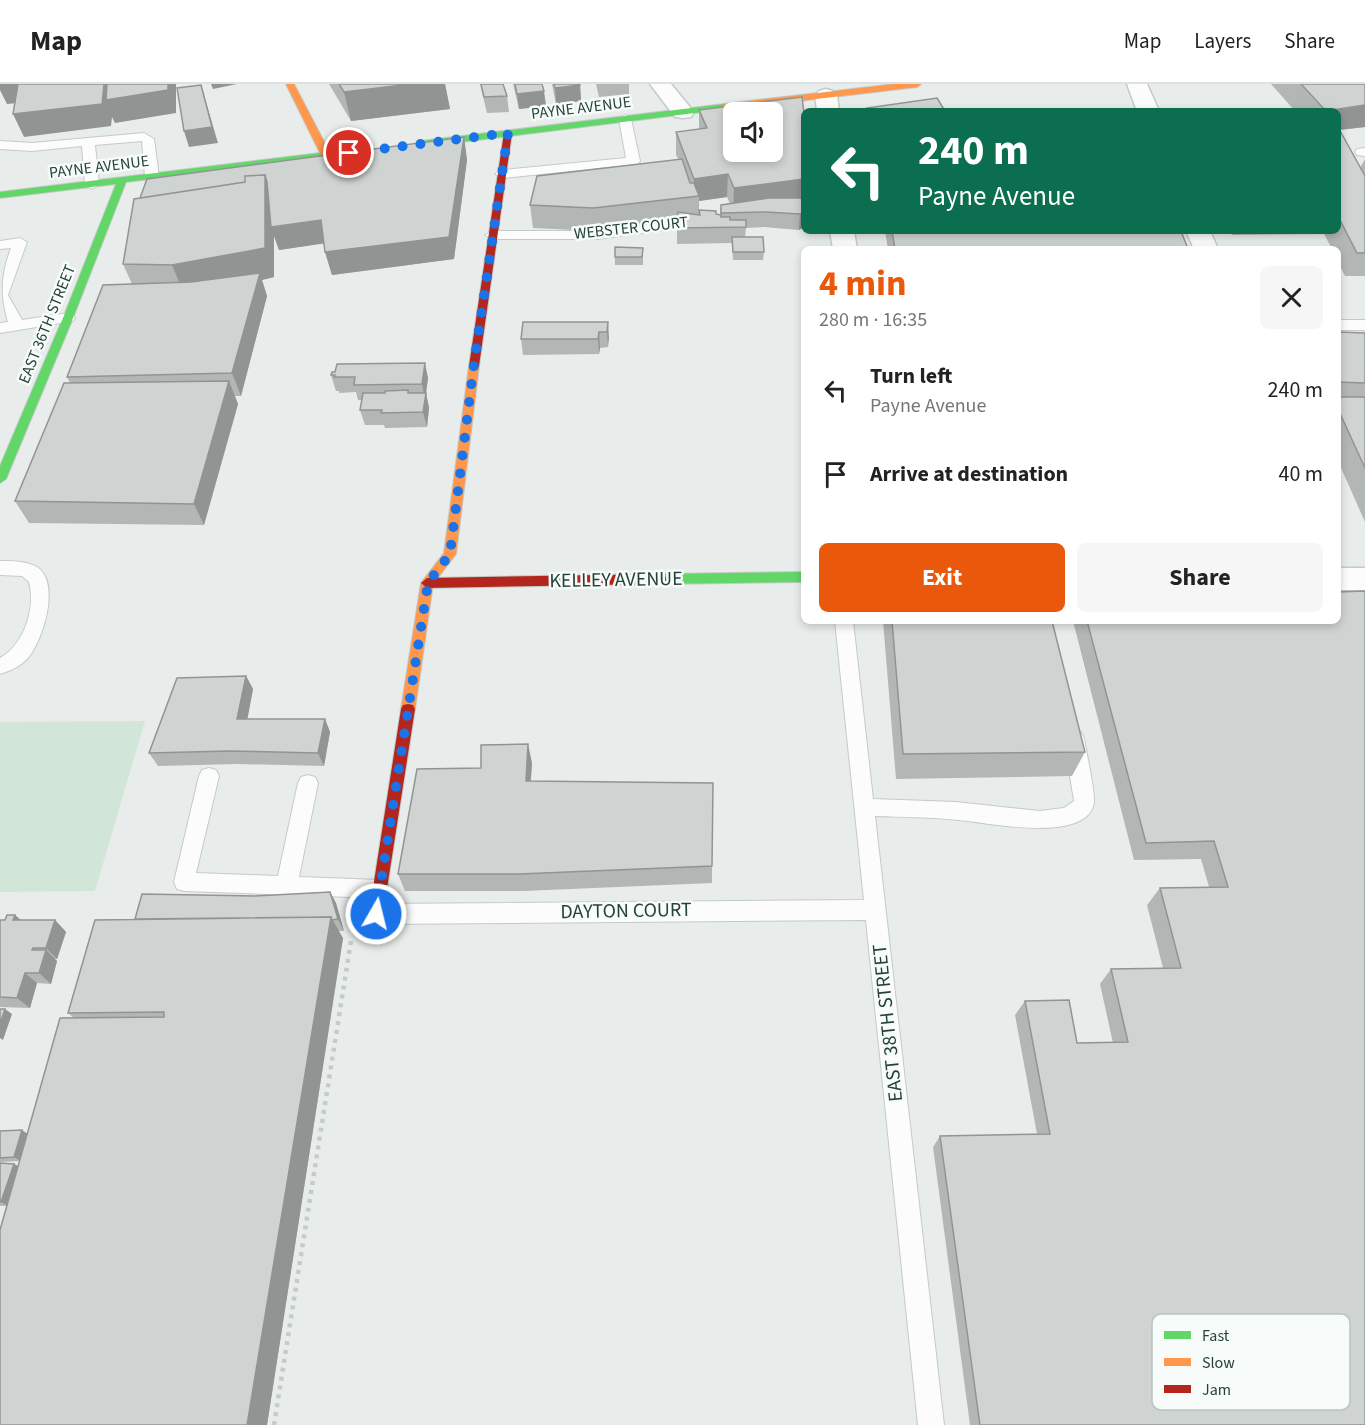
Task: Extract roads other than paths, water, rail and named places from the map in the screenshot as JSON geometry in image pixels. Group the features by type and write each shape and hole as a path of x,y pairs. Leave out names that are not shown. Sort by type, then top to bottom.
{"street":[{"name":"PAYNE AVENUE","path":"0,195 332,155 290,84"},
{"path":"660,84 683,112"},
{"name":"PAYNE AVENUE","path":"406,146 683,112 827,103 917,84"},
{"path":"1137,84 1147,108"},
{"path":"376,914 428,583 450,554 492,235 508,133"},
{"name":"EAST 36TH STREET","path":"0,479 68,318 122,181"},
{"name":"KELLEY AVENUE","path":"428,583 801,577"},
{"path":"1341,579 1365,579"}],"lane":[{"path":"502,174 633,161 625,119"},
{"path":"0,145 32,147 138,136 148,139 152,177"},
{"path":"88,142 92,185"},
{"name":"WEBSTER COURT","path":"492,235 597,235 712,219"},
{"path":"0,245 20,243 0,295 18,326"},
{"path":"0,328 68,318"},
{"path":"1341,325 1365,325"},
{"path":"0,568 18,568 33,574 40,584 38,610 30,638 21,654 0,667"},
{"name":"EAST 38TH STREET","path":"844,624 931,1425"},
{"path":"864,807 956,811 1040,820 1066,817 1079,811 1084,802 1070,716"},
{"path":"209,776 184,882 379,889"},
{"path":"286,887 308,783"},
{"name":"DAYTON COURT","path":"376,914 876,910"}]}
